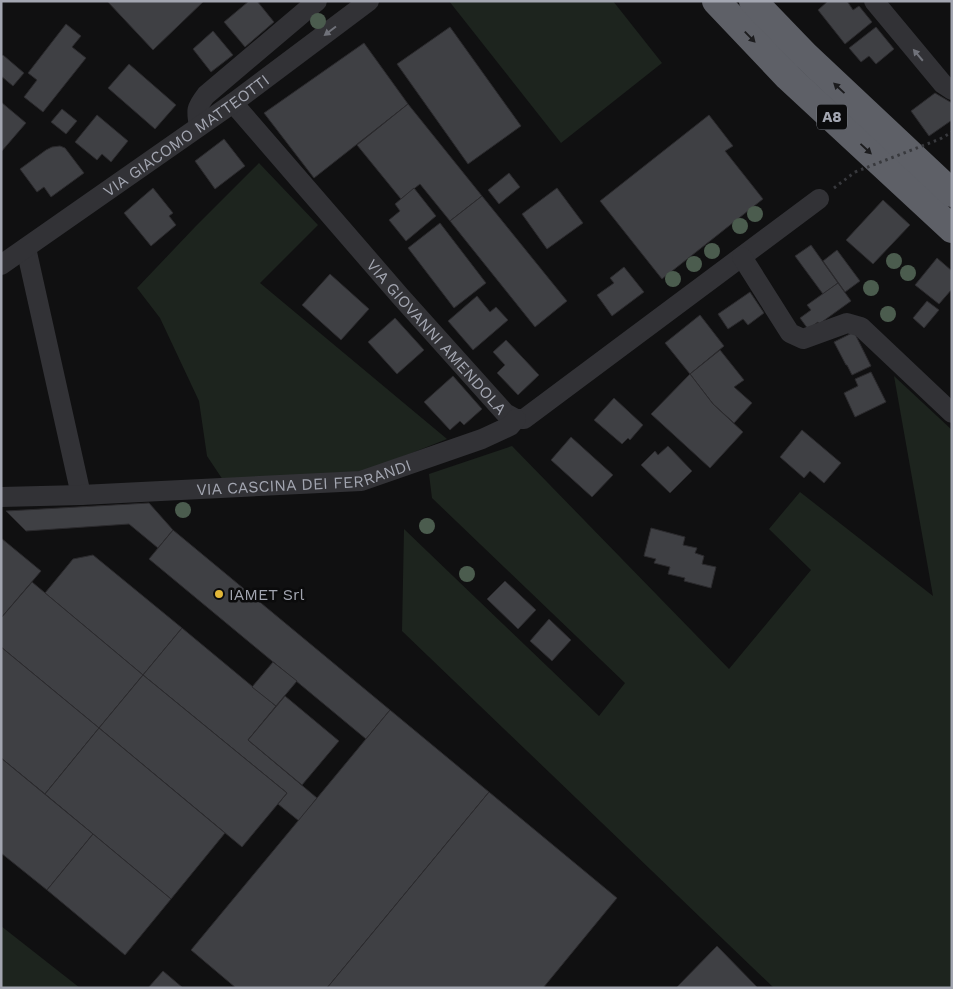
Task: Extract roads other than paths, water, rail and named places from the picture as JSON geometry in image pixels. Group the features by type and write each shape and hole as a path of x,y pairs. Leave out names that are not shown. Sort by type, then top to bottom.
{"highway":[{"name":"A8","path":"716,1 788,77 952,229"},
{"name":"A8","path":"753,1 804,55 952,192"}],"street":[{"path":"199,126 196,114 197,107 206,95 317,1"},
{"name":"VIA GIACOMO MATTEOTTI","path":"1,265 233,103 369,1"},
{"path":"874,1 943,84 952,90"},
{"name":"VIA GIOVANNI AMENDOLA","path":"233,103 400,296 505,412 516,420 524,419 819,199"},
{"path":"26,248 81,495"},
{"path":"742,257 790,333 803,339 847,323 861,327 952,413"},
{"name":"VIA CASCINA DEI FERRANDI","path":"1,497 81,495 361,481 482,439 510,426 516,420"}],"place":[{"name":"IAMET Srl","path":"219,594"}]}
